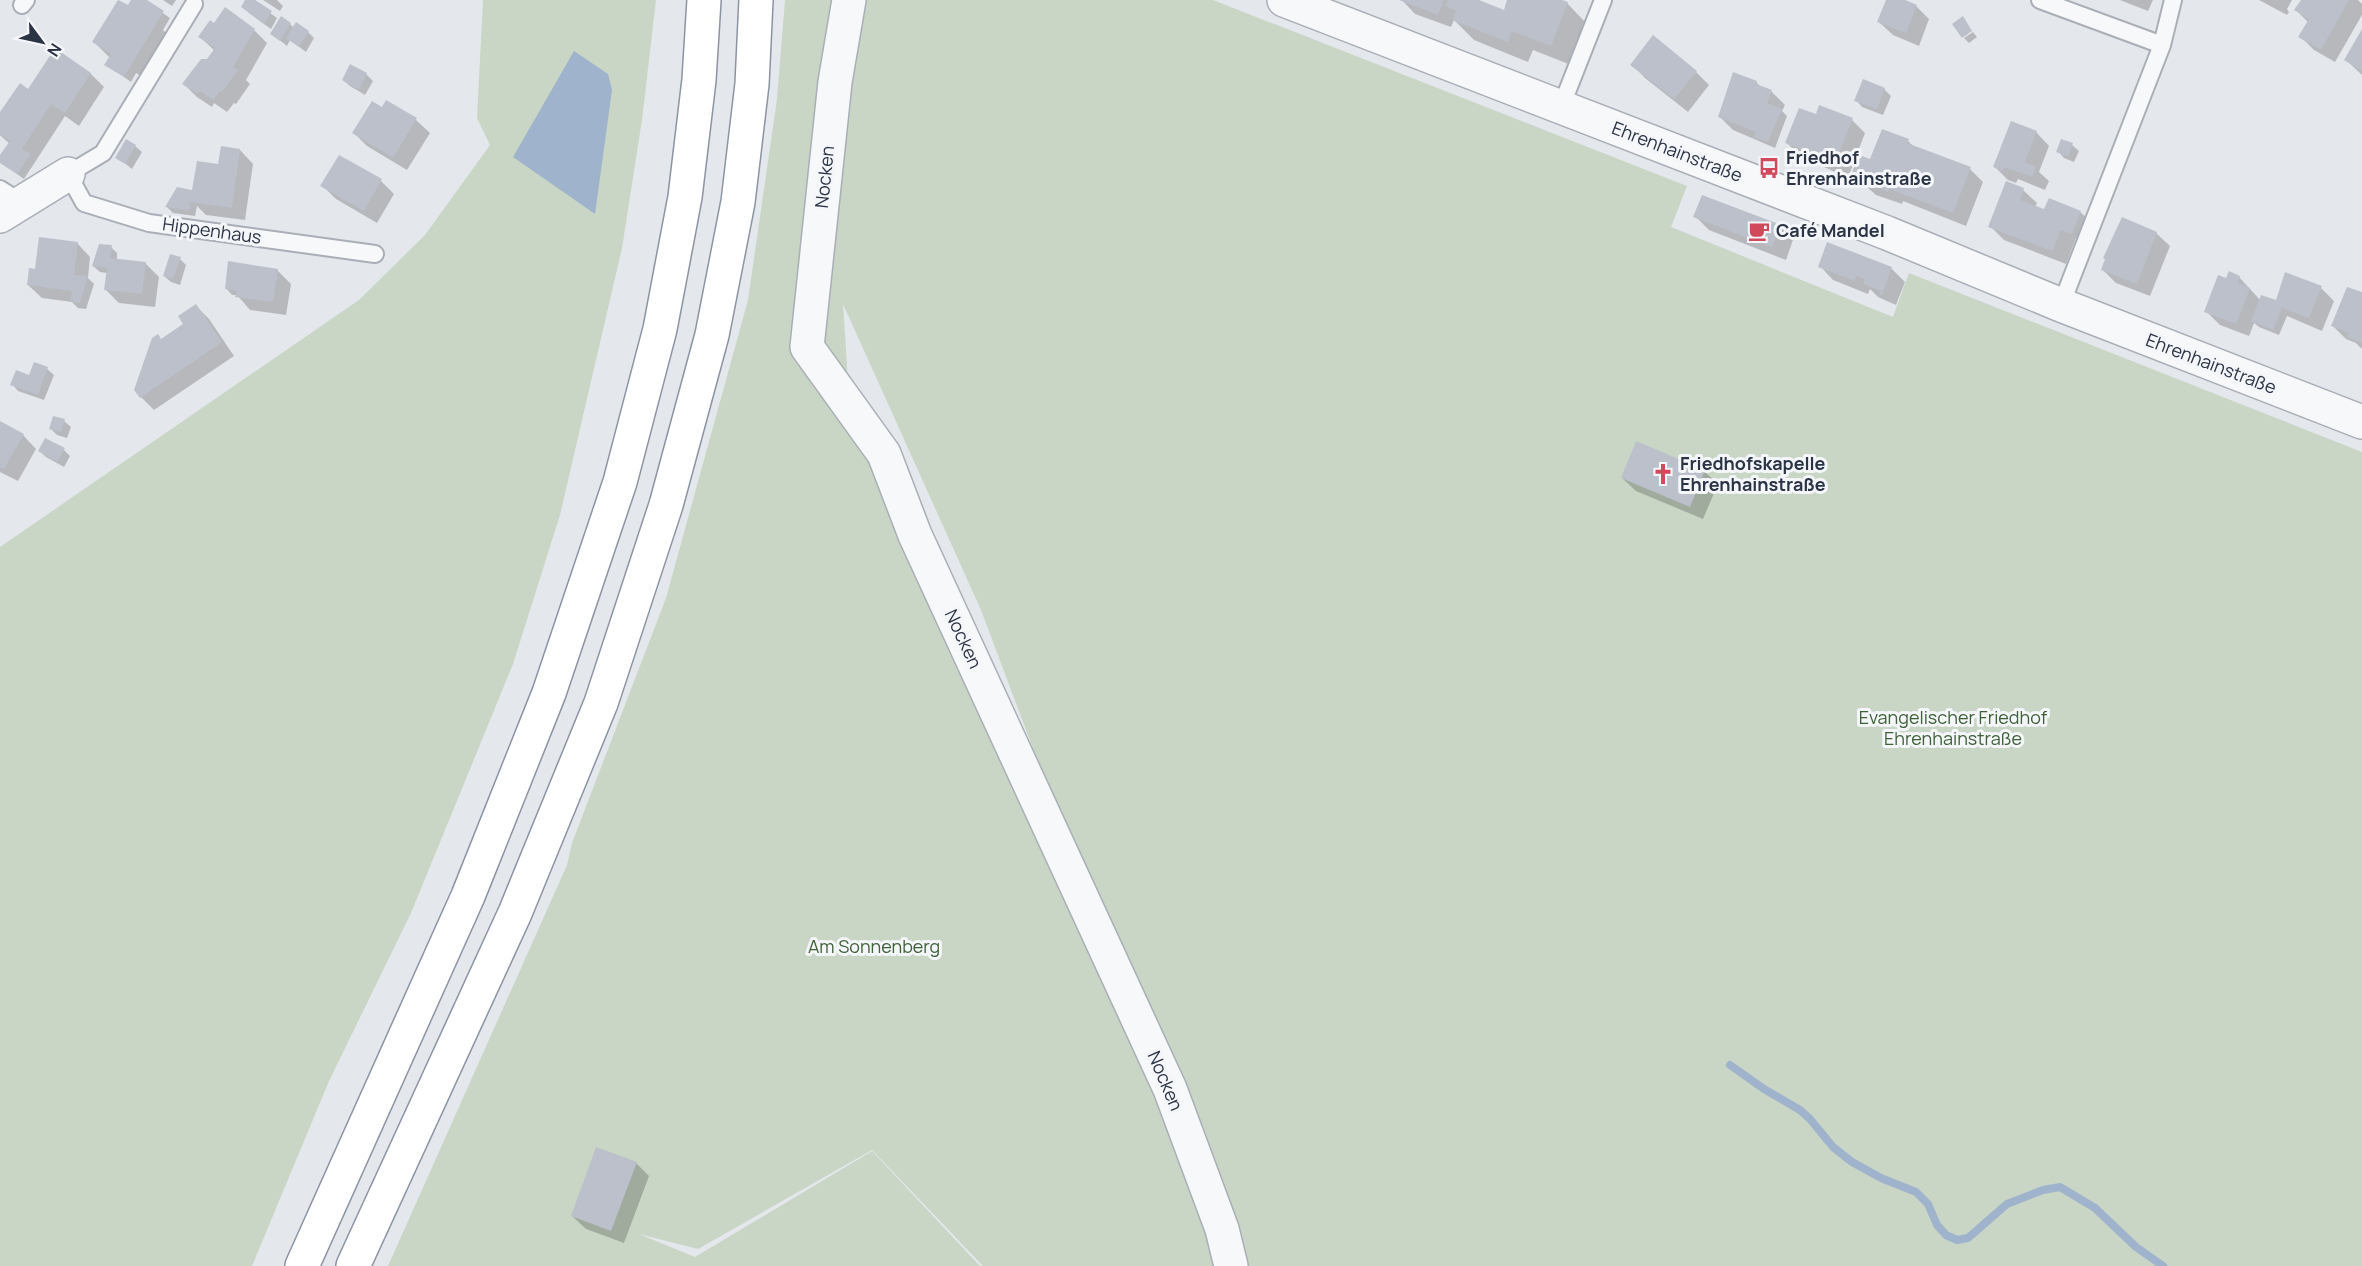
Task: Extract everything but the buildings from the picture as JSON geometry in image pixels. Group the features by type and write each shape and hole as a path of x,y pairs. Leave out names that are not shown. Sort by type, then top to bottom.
{"highway":[{"path":"302,1266 468,896 549,693 620,482 660,329 686,197 699,80 704,0"},
{"path":"353,1266 515,913 601,703 666,505 712,335 738,202 752,84 756,0"}],"street":[{"name":"Nocken","path":"849,0 836,82 807,347 884,454 915,535 1170,1089 1222,1229 1231,1266"},
{"name":"Ehrenhainstraße","path":"1284,0 1924,248 2061,305 2362,422"},
{"path":"7,203 68,174"}],"lane":[{"path":"1561,107 1603,0"},
{"path":"2040,0 2162,45"},
{"path":"2061,305 2162,45 2173,0"},
{"path":"68,174 104,153 194,4"},
{"name":"Hippenhaus","path":"68,174 84,203 149,223 375,254"}],"green space":[{"path":"483,0 656,0 642,120 622,248 560,515 513,664 411,913 329,1081 252,1266 0,1266 0,547 359,300 425,235 490,145 477,118"},
{"name":"Evangelischer Friedhof Ehrenhainstraße","path":"785,0 1213,0 1687,186 1671,227 1893,317 1909,273 2362,452 2362,1266 1234,1266 1059,818 981,610 843,304 851,429 855,425 1165,1095 1223,1266 983,1266 872,1150 698,1249 639,1234 695,1257 872,1151 980,1266 388,1266 567,865 572,843 666,598 748,300 777,99"}],"water":[{"path":"574,51 608,74 612,90 595,214 513,157"}],"waterway":[{"path":"1730,1065 1764,1089 1800,1110 1833,1147 1852,1162 1881,1178 1916,1192 1928,1204 1937,1225 1946,1235 1957,1240 1968,1238 2007,1204 2043,1190 2060,1187 2095,1208 2136,1247 2163,1266"}],"place":[{"name":"Friedhof Ehrenhainstraße","path":"1769,168"},
{"name":"Café Mandel","path":"1759,231"},
{"name":"Friedhofskapelle Ehrenhainstraße","path":"1663,474"}],"park label":[{"name":"Am Sonnenberg","path":"874,947"}]}
